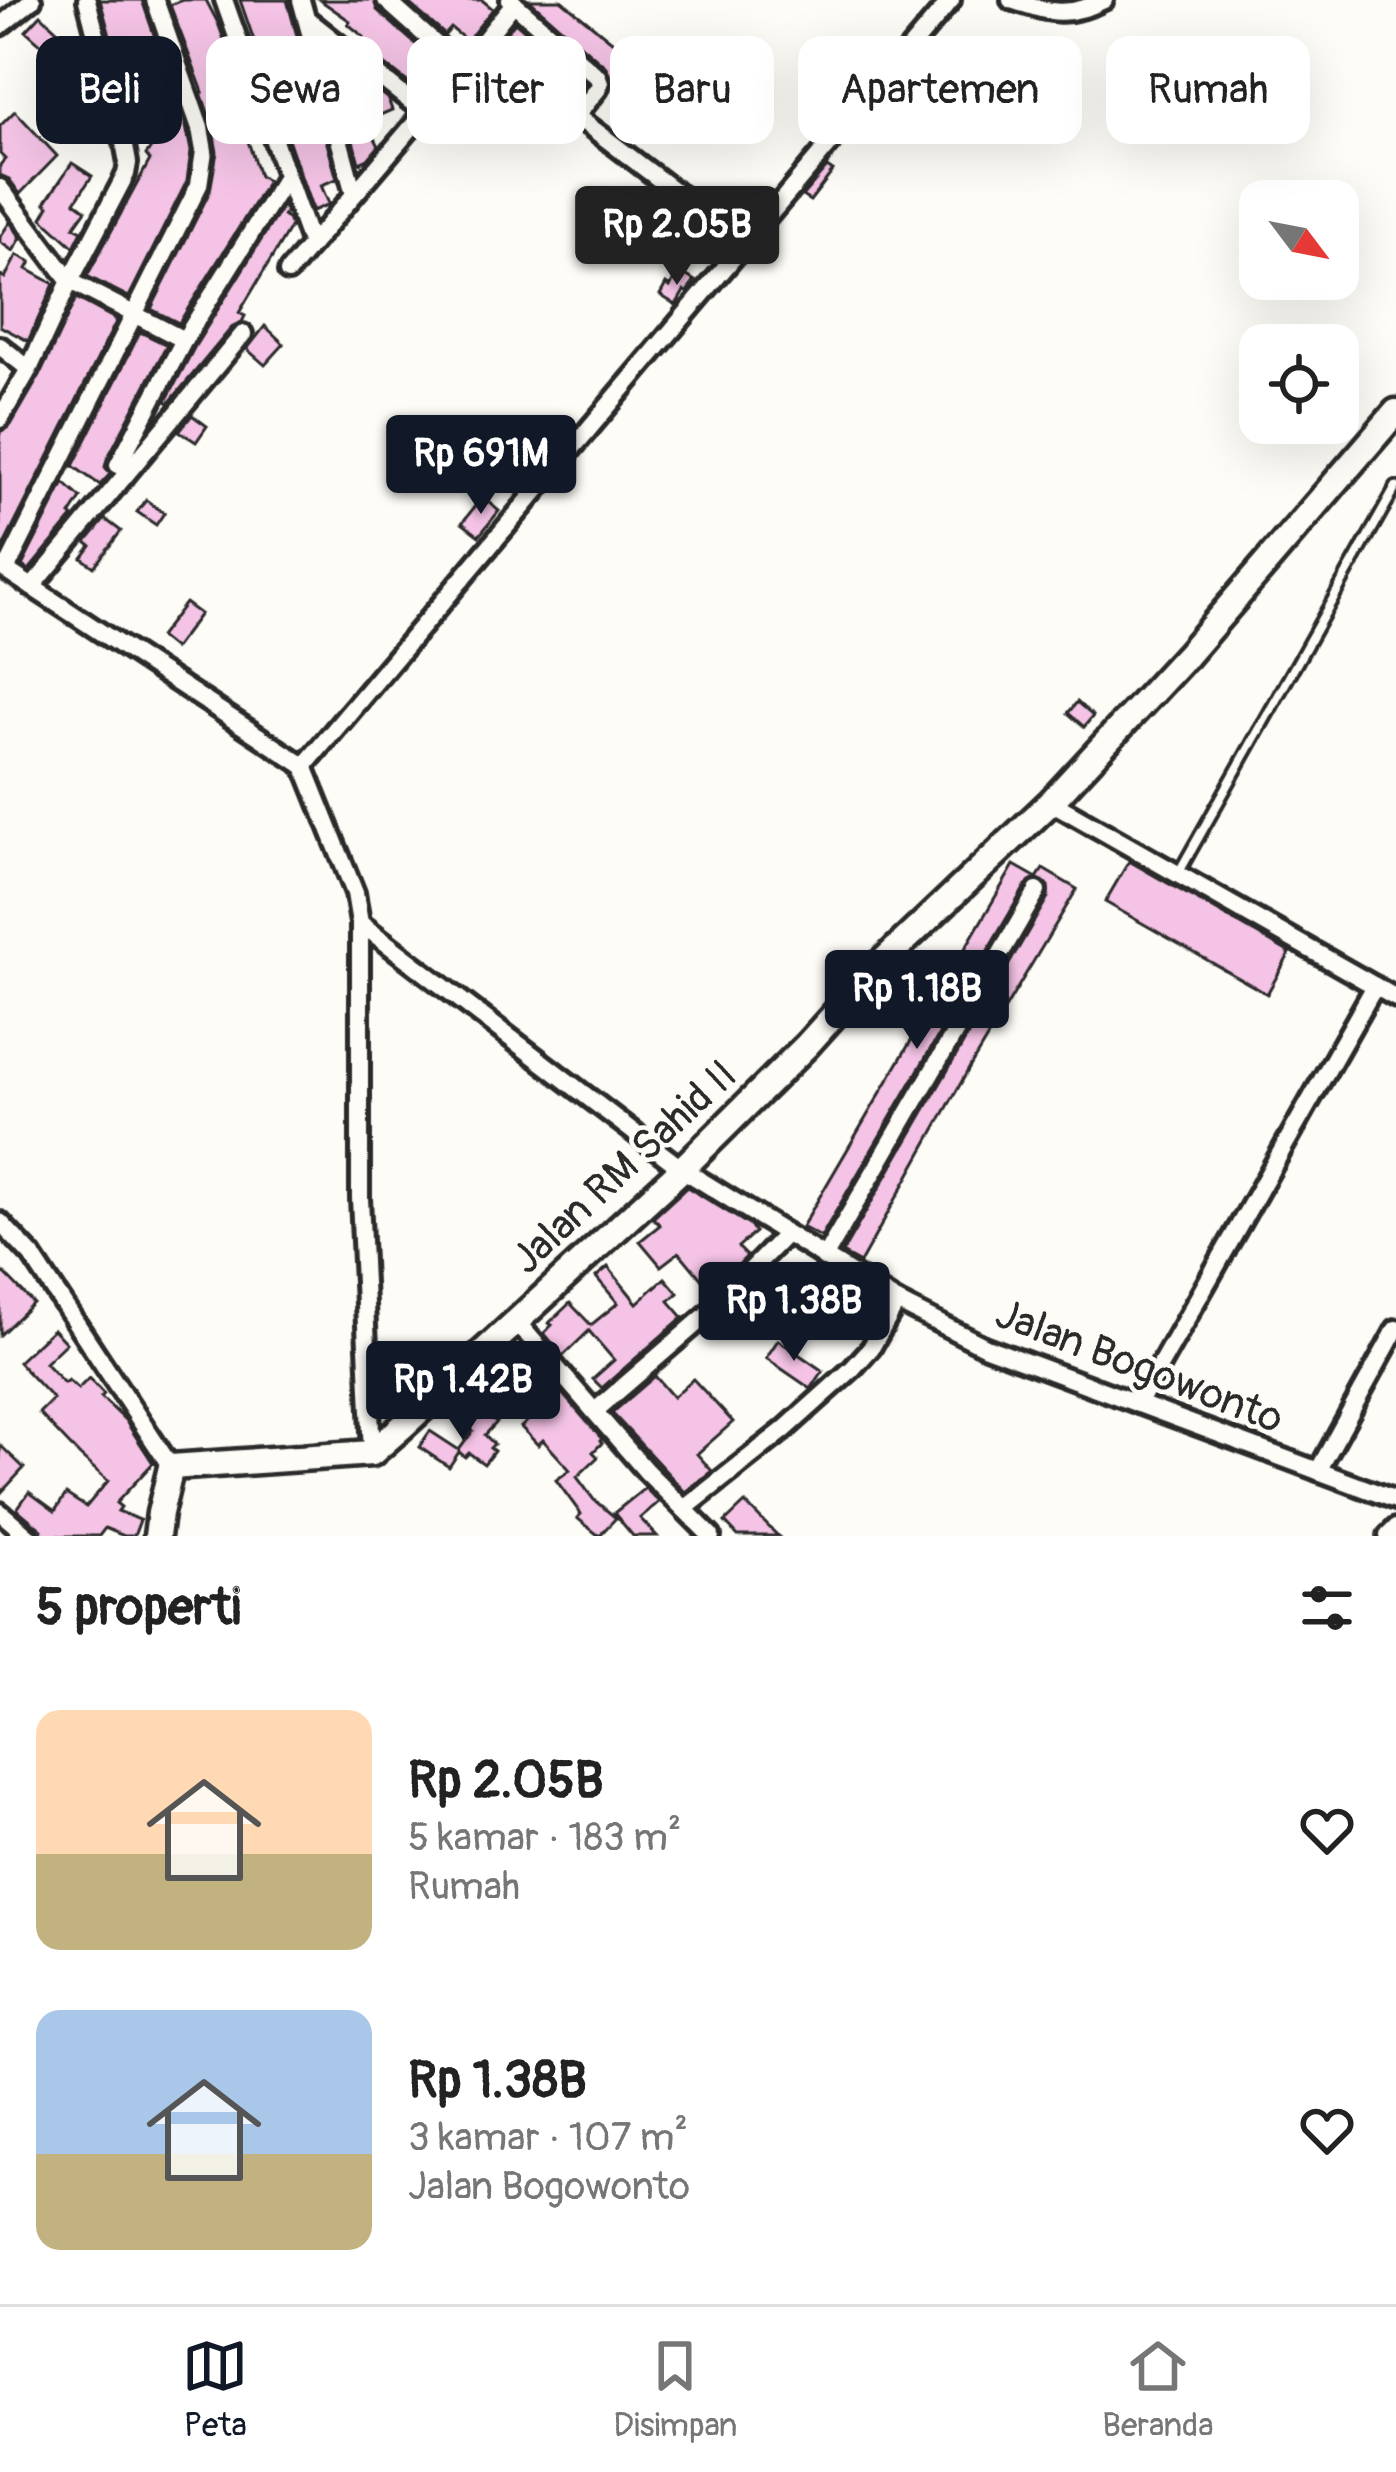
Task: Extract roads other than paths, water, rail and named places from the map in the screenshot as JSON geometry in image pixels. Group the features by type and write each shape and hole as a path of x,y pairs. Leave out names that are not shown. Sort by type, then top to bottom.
{"street":[{"path":"0,26 32,0"},
{"path":"0,419 122,185 128,163 87,0"},
{"path":"155,0 200,128 204,151 199,185 3,568 304,766 346,867 360,923 360,1198 372,1453 171,1467"},
{"path":"224,0 310,245"},
{"path":"386,0 426,36"},
{"path":"304,766 951,0"},
{"path":"1011,0 1069,14 1104,0"},
{"path":"486,36 512,2 551,36"},
{"path":"304,9 407,97"},
{"path":"304,9 354,194"},
{"path":"586,67 600,84 586,104"},
{"path":"586,124 743,243"},
{"path":"288,272 407,132"},
{"path":"118,465 184,340 286,177"},
{"path":"0,188 70,281 184,340"},
{"path":"32,587 243,334"},
{"path":"0,346 29,369"},
{"name":"Jalan RM Sahid II","path":"372,1453 682,1169 807,1046 878,967 1051,802 1187,655 1396,412"},
{"path":"1051,802 1396,998"},
{"path":"824,1258 1037,891"},
{"name":"Jalan Bogowonto","path":"360,923 682,1169 897,1302 986,1347 1396,1500"},
{"path":"1138,1404 1375,986"},
{"path":"0,1222 32,1256 171,1467 158,1536"},
{"path":"595,1411 711,1311 786,1234"},
{"path":"684,1509 852,1369 871,1348 897,1302"},
{"path":"515,1320 646,1472 711,1536"},
{"path":"1318,1471 1396,1329"},
{"path":"0,1513 28,1536"},
{"path":"1388,1536 1396,1528"}],"lane":[{"path":"1179,874 1396,487"}]}
